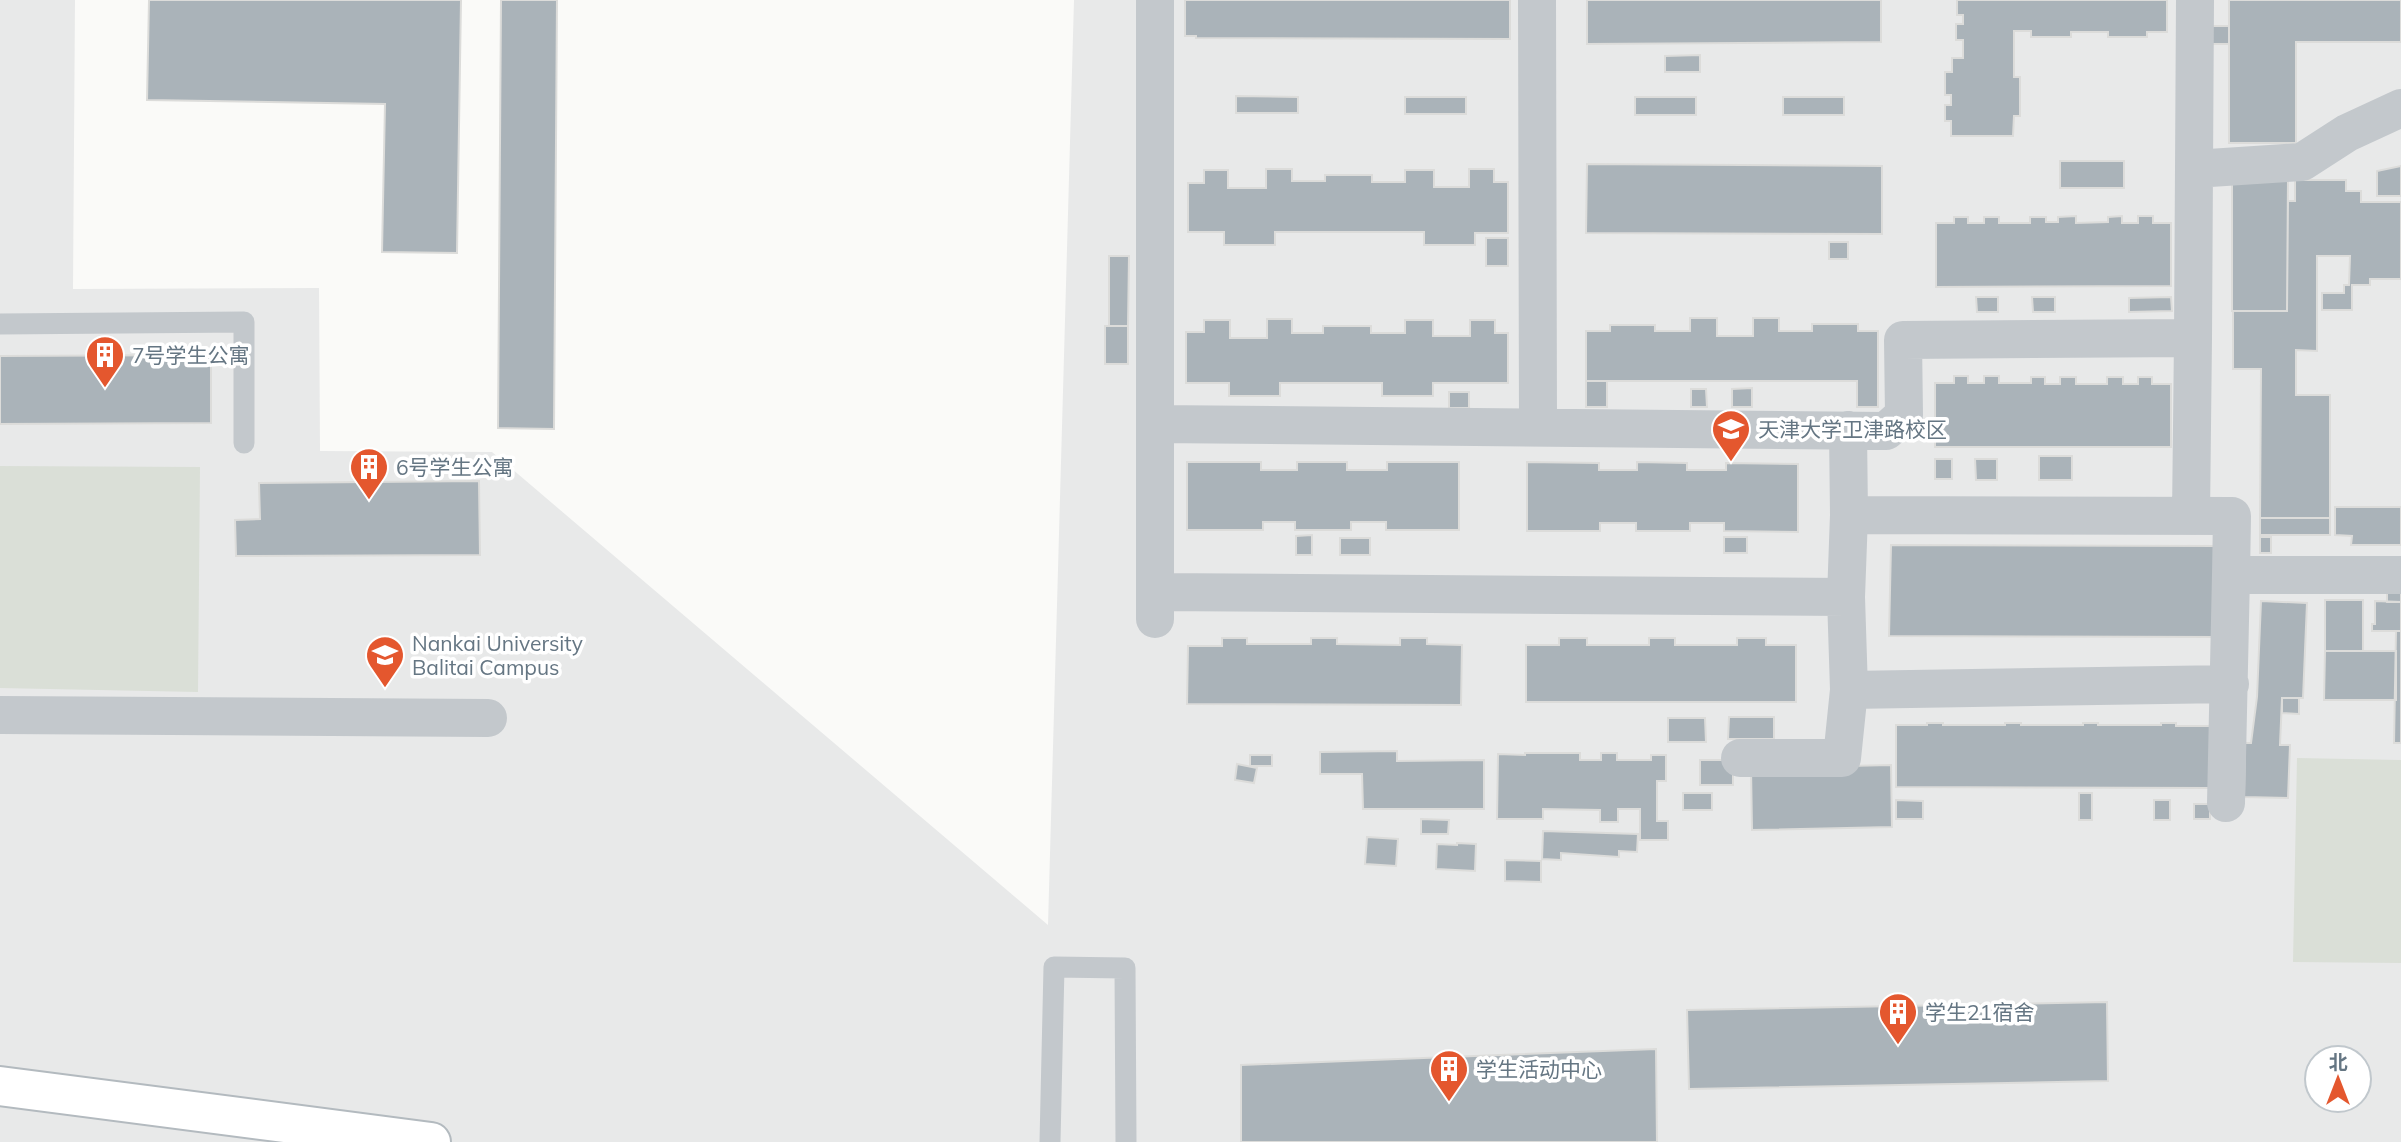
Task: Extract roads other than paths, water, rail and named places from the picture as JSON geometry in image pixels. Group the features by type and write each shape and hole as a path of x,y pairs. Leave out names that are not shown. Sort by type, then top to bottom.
{"street":[{"path":"1155,0 1155,606 1846,597"},
{"path":"1537,0 1538,427"},
{"path":"2191,516 2195,0"},
{"path":"2194,169 2302,162 2347,133 2401,108"},
{"path":"1155,424 1886,431 1904,415 1903,340 2193,338"},
{"path":"1740,758 1842,758 1849,690 1846,597 1848,430"},
{"path":"1849,515 2232,516 2226,803"},
{"path":"2231,575 2401,575"},
{"path":"1849,690 2230,684"},
{"path":"0,715 488,719"},
{"path":"0,1086 431,1142"}],"lane":[{"path":"0,324 243,322 243,443"},
{"path":"1050,1142 1054,967 1125,968 1126,1142"}],"place":[{"name":"7号学生公寓","path":"105,389"},
{"name":"天津大学卫津路校区","path":"1731,463"},
{"name":"6号学生公寓","path":"369,501"},
{"name":"Nankai University Balitai Campus","path":"385,689"},
{"name":"学生21宿舍","path":"1898,1046"},
{"name":"学生活动中心","path":"1449,1103"}]}
